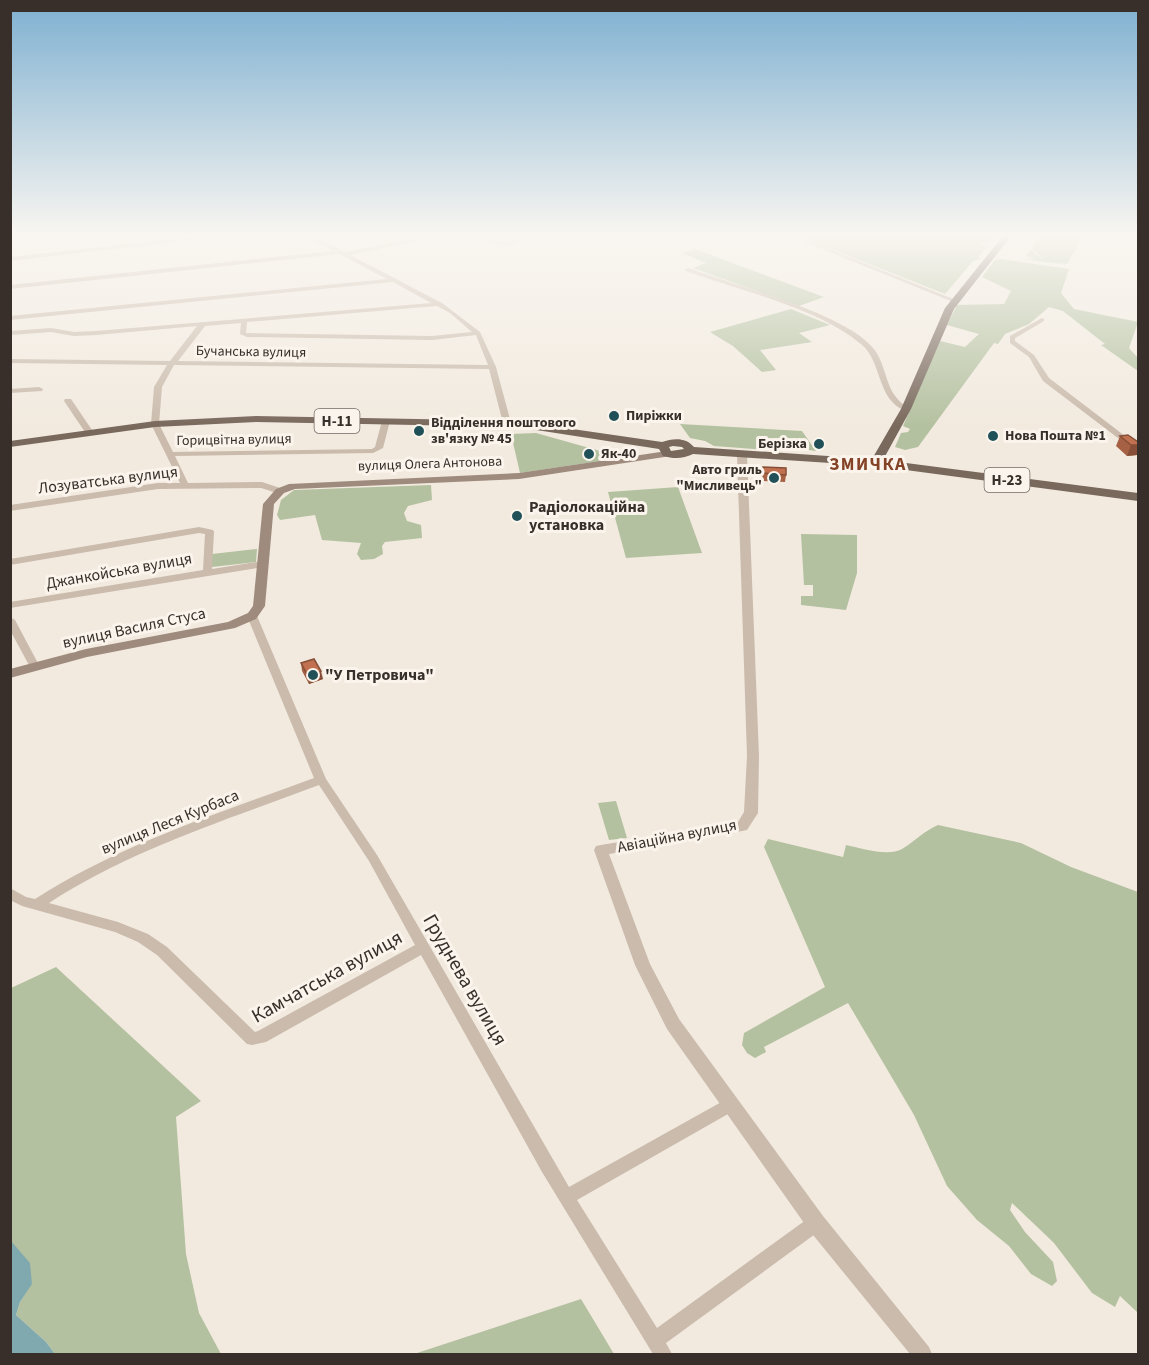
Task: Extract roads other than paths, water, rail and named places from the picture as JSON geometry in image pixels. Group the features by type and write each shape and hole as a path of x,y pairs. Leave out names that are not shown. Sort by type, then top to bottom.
{"main road":[{"path":"876,463 906,409 926,358 955,302"},
{"name":"Н-11","path":"10,444 155,424 217,420 507,423 665,450 681,456 691,450 876,463"},
{"name":"вулиця Олега Антонова","path":"280,491 308,485 519,476 665,450"},
{"name":"Н-23","path":"876,463 1138,497"},
{"path":"255,611 263,569 269,504 280,491"},
{"name":"вулиця Василя Стуса","path":"10,674 114,647 231,625 255,611"}],"street":[{"path":"10,318 195,300"},
{"path":"432,300 467,322 478,333 492,367 507,423"},
{"path":"775,300 796,307 863,342 873,351 893,402 906,409"},
{"path":"949,300 955,302"},
{"path":"10,333 51,330 86,334 440,304"},
{"path":"1042,320 1012,337 1012,342 1032,356 1046,379 1138,449"},
{"path":"244,322 243,334 247,335 432,338 478,333"},
{"path":"186,485 155,424 158,387 172,363 202,325"},
{"name":"Бучанська вулиця","path":"10,361 492,367"},
{"path":"10,391 39,389"},
{"path":"68,401 90,433"},
{"name":"Горицвітна вулиця","path":"169,454 373,451 379,448 386,421"},
{"name":"Авіаційна вулиця","path":"742,454 753,756 751,813 742,826 601,850 643,965 673,1024 816,1223 922,1354"},
{"name":"Лозуватська вулиця","path":"10,508 186,485 262,485 280,491"},
{"name":"Джанкойська вулиця","path":"10,562 206,529 210,532 207,572 10,605"},
{"path":"207,572 263,569"},
{"name":"Груднева вулиця","path":"255,611 321,780 349,826 373,858 567,1197 659,1347"},
{"path":"10,620 35,667"},
{"name":"вулиця Леся Курбаса","path":"36,904 69,882 113,862 321,780"},
{"path":"10,892 21,901 36,904"},
{"name":"Камчатська вулиця","path":"36,904 118,927 143,939 162,951 250,1038 261,1037 423,947"},
{"path":"567,1197 730,1105"},
{"path":"659,1347 816,1223"}],"water":[{"path":"11,1241 30,1263 32,1284 20,1302 16,1315 46,1342 55,1354 11,1354"}],"place":[{"name":"Пиріжки","path":"614,416"},
{"name":"Відділення поштового зв'язку № 45","path":"419,431"},
{"name":"Нова Пошта №1","path":"993,436"},
{"name":"Берізка","path":"819,444"},
{"name":"Як-40","path":"589,454"},
{"name":"Авто гриль \"Мисливець\"","path":"774,478"},
{"name":"Радіолокаційна установка","path":"517,516"},
{"name":"\"У Петровича\"","path":"313,675"}],"district":[{"name":"ЗМИЧКА","path":"868,464"}]}
